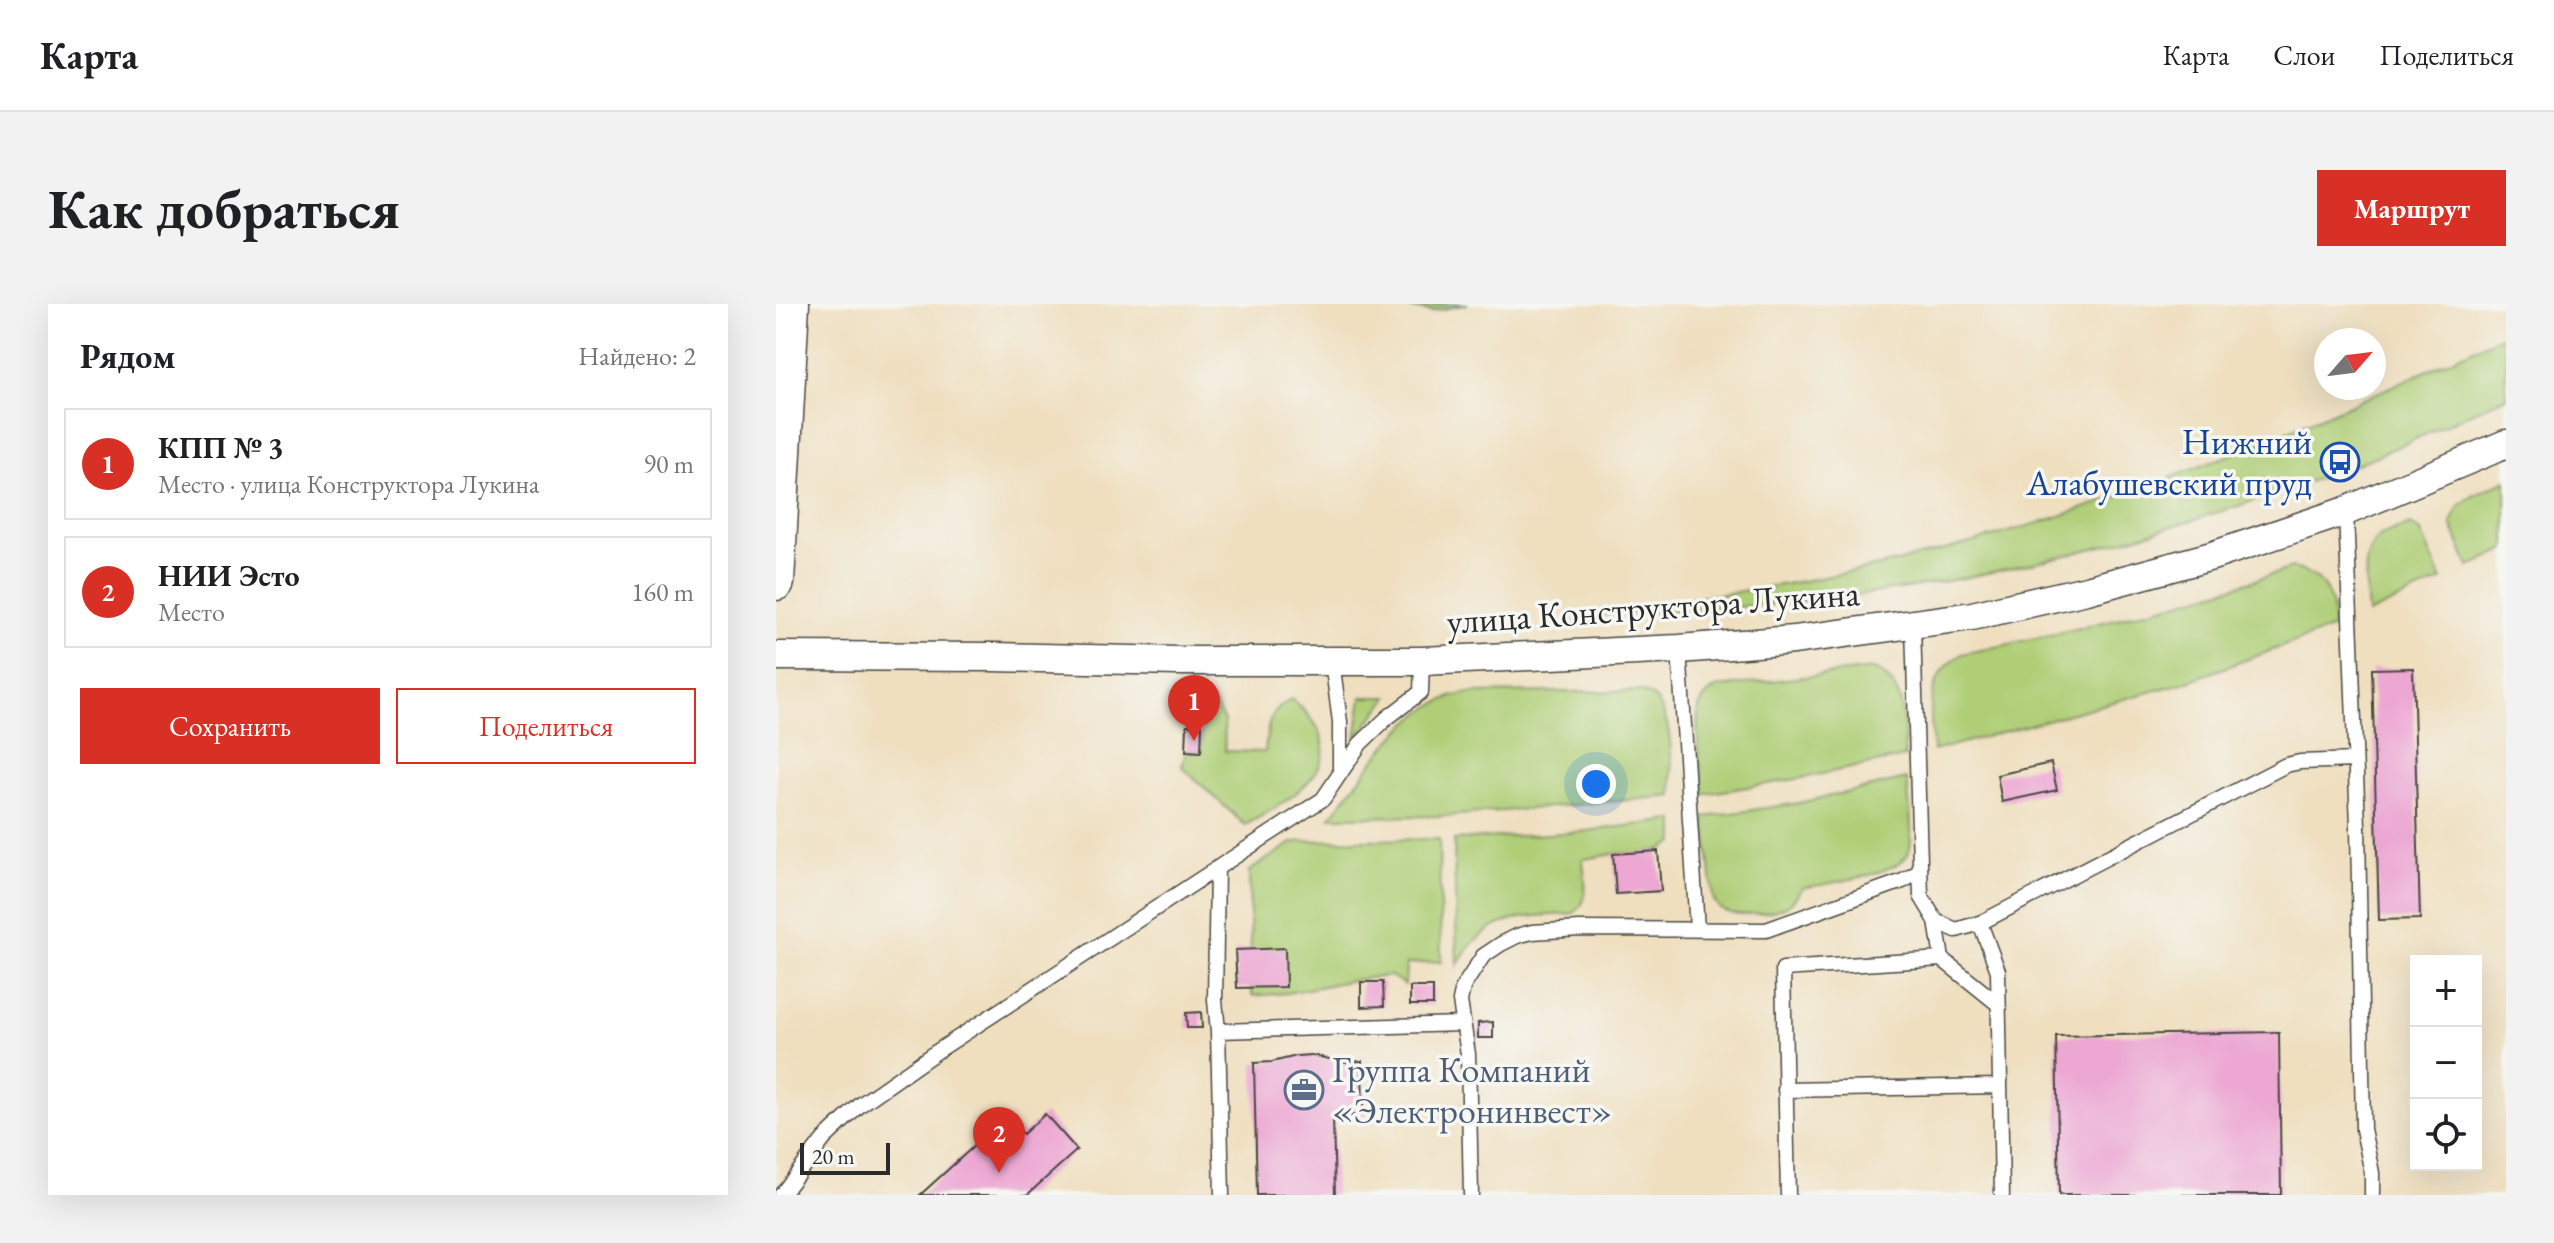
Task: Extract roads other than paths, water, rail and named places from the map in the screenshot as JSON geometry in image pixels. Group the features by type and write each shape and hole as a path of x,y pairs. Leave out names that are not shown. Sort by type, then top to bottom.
{"street":[{"path":"776,582 791,304"},
{"name":"улица Конструктора Лукина","path":"776,656 1422,661 1679,649 1794,640 1972,616 2087,590 2212,556 2346,511 2506,444"}],"lane":[{"path":"2346,511 2363,1129 2372,1173 2372,1195"},
{"path":"1913,625 1921,896 1936,921 1942,959 1998,1004"},
{"path":"1679,649 1697,929"},
{"path":"1332,661 1340,722 1340,771"},
{"path":"781,1195 824,1139 860,1105 958,1037 1323,799 1360,744 1421,692 1422,661"},
{"path":"1936,921 1956,930 1980,923 2286,765 2355,760"},
{"path":"1217,869 1215,1000 1222,1195"},
{"path":"1471,1195 1468,1054 1460,1001 1463,987 1483,956 1517,936 1532,932 1580,929 1766,930 1903,881 1920,871"},
{"path":"1980,923 1998,971 2002,1195"},
{"path":"1788,1195 1783,969 1942,959"},
{"path":"1218,1031 1462,1024"},
{"path":"1785,1090 2000,1086"}],"place":[{"name":"Нижний Алабушевский пруд","path":"2340,462"},
{"name":"КПП № 3","path":"1194,741"},
{"name":"Группа Компаний «Электронинвест»","path":"1304,1090"},
{"name":"НИИ Эсто","path":"999,1173"}]}
